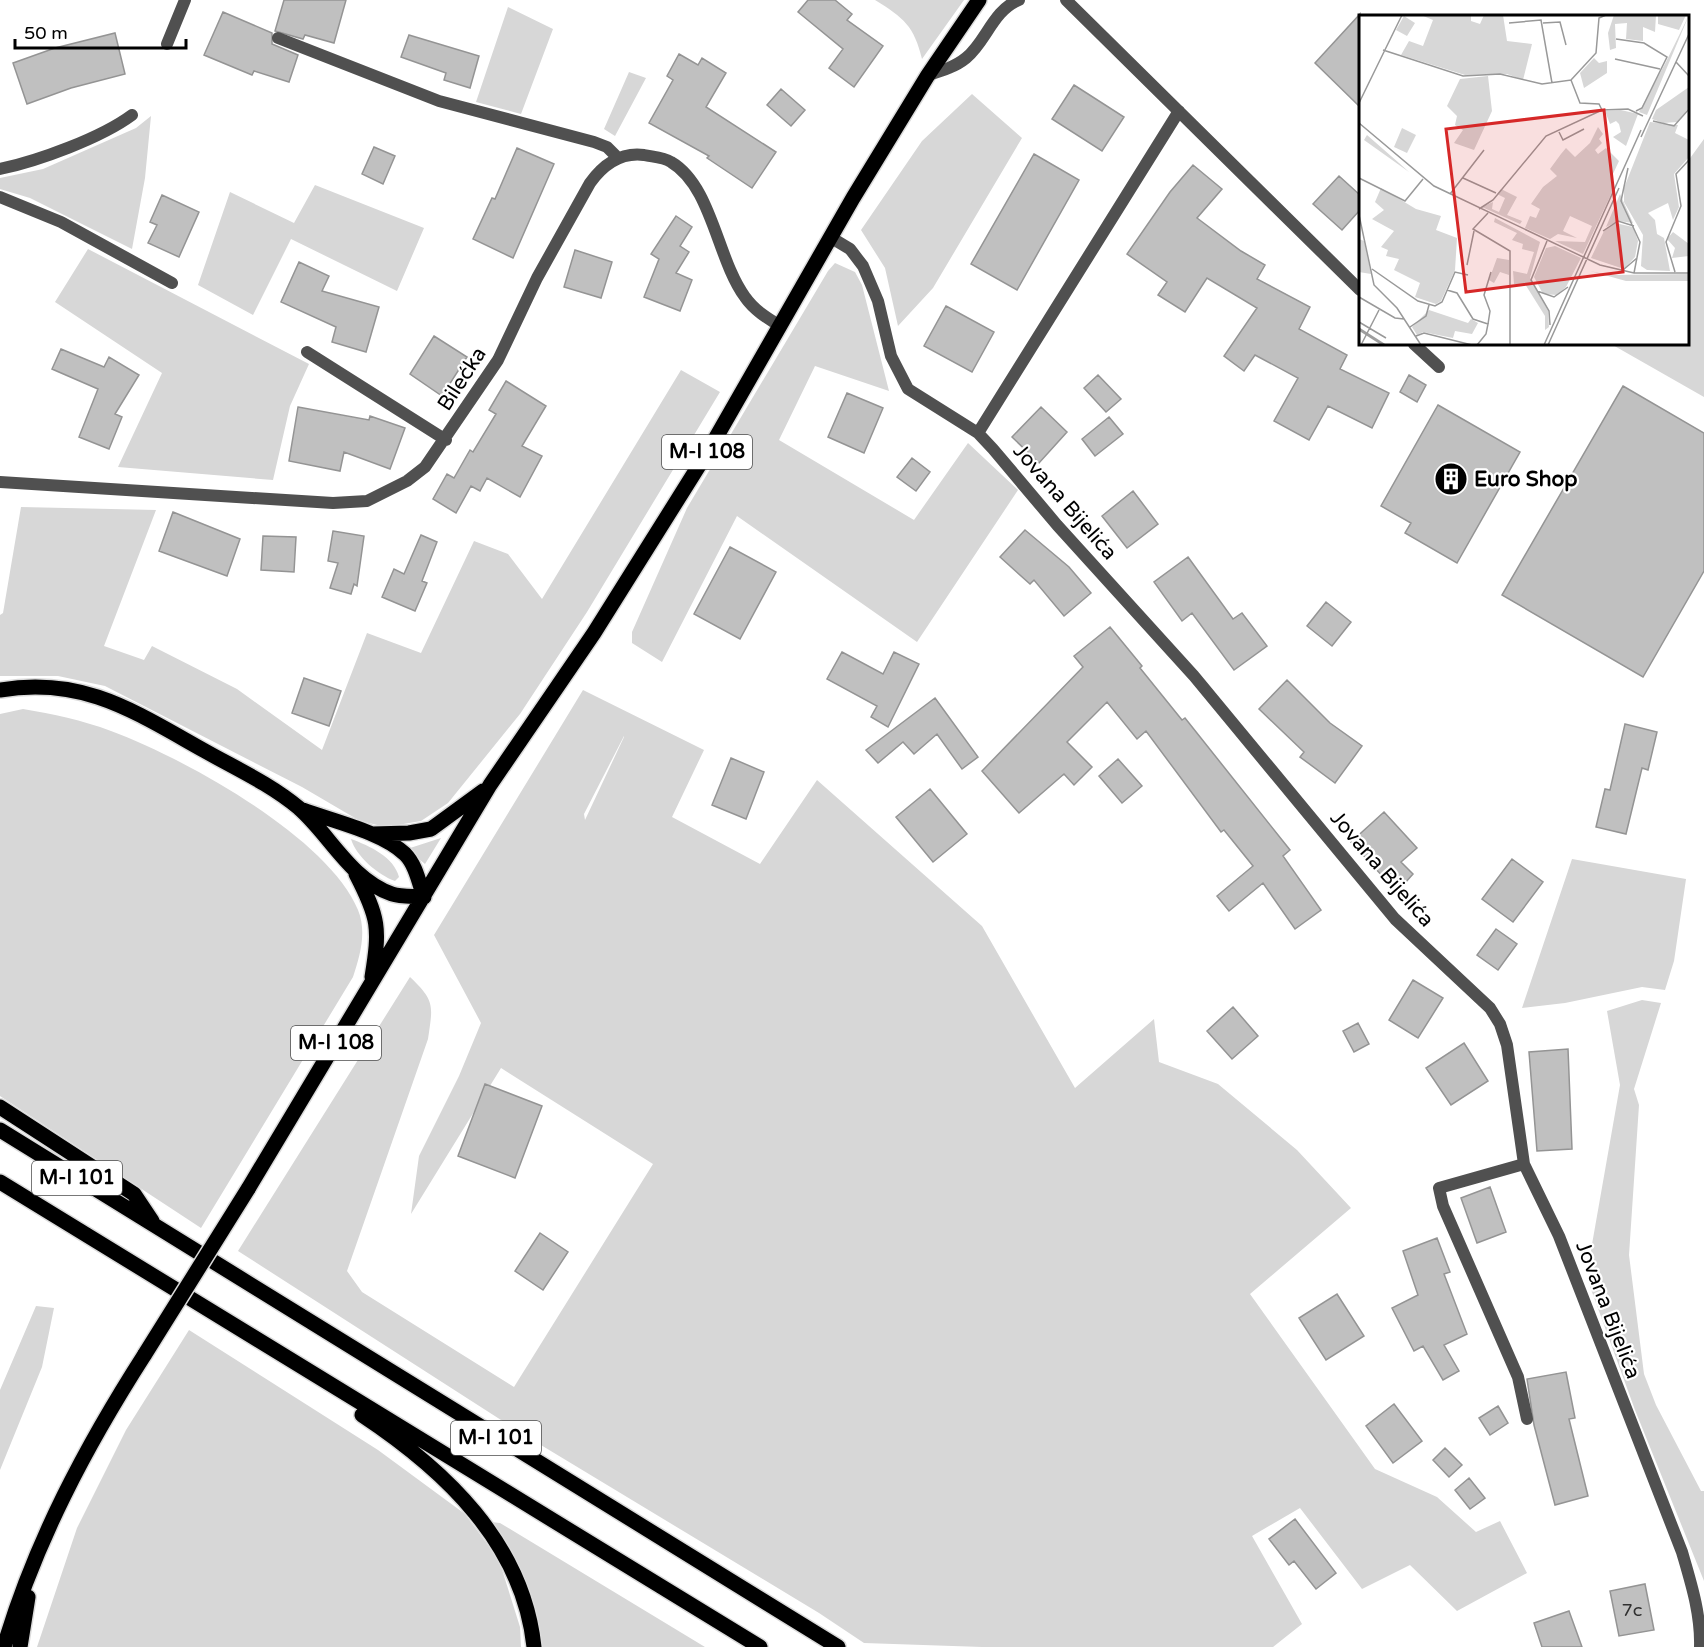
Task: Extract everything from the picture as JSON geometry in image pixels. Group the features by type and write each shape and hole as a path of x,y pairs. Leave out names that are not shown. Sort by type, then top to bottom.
{"main road":[{"name":"M-I 108","path":"4,1647 34,1564 74,1471 104,1418 248,1190 490,785 594,633 710,448 830,237 928,75 980,0"},
{"path":"1,690 35,685 73,689 141,714 261,781 299,808 370,883 393,894 424,897 416,873 406,855 371,834 299,808"},
{"path":"371,834 409,833 431,829 490,785"},
{"path":"352,866 372,904 378,924 370,986"},
{"path":"0,1107 134,1194 155,1226"},
{"name":"M-I 101","path":"0,1130 838,1647"},
{"name":"M-I 101","path":"0,1182 760,1647"},
{"path":"262,1344 301,1375 409,1450 476,1511 504,1552 526,1602 534,1647"},
{"path":"20,1647 34,1564"}],"street":[{"path":"167,44 185,0"},
{"path":"928,75 951,68 968,57 1003,11 1019,0"},
{"path":"1066,0 1359,289"},
{"path":"278,38 439,101 594,142 607,147 618,158 637,154 661,158 680,170 703,202 728,269 745,298 760,313 780,326"},
{"path":"978,433 1179,111"},
{"path":"0,169 20,164 103,132 132,115"},
{"name":"Bilećka","path":"0,482 276,501 367,501 407,481 425,467 446,440 498,360 537,278 590,183 597,174 618,158"},
{"path":"0,197 61,222 172,283"},
{"name":"Jovana Bijelića","path":"830,237 850,249 862,266 878,301 891,356 908,389 978,433 1057,525 1194,676 1395,919 1490,1008 1508,1045 1524,1164 1558,1236 1682,1552 1702,1631 1700,1647"},
{"path":"1415,345 1439,367"},
{"path":"307,352 446,440"},
{"path":"1524,1164 1439,1188 1443,1206 1518,1377 1527,1419"}],"shaded area":[{"path":"875,0 964,0 922,59 915,38 906,24"},
{"path":"508,7 553,29 521,114 476,102"},
{"path":"629,72 646,78 615,136 604,129"},
{"path":"972,94 1022,138 933,288 898,326 885,268 861,230 922,141"},
{"path":"151,116 145,178 132,249 30,198 0,189 0,178 43,169 136,128"},
{"path":"1704,139 1704,397 1613,345 1689,345 1689,160"},
{"path":"315,185 424,228 397,291 291,239 253,315 198,285 230,192 294,223"},
{"path":"88,249 309,364 290,406 273,480 118,467 162,373 55,302"},
{"path":"835,263 855,272 862,285 889,391 815,366 779,440 914,520 968,443 1018,490 917,642 737,516 662,662 632,643 632,632 687,508 828,271"},
{"path":"681,370 720,392 587,612 520,714 448,803 421,821 386,827 360,821 302,787 105,686 58,676 0,676 0,615 3,613 21,507 156,510 104,646 144,660 152,646 237,689 322,750 367,633 421,653 474,541 508,554 542,599"},
{"path":"583,690 704,750 672,817 760,864 817,780 982,926 1075,1088 1154,1019 1159,1062 1218,1084 1297,1150 1351,1208 1250,1294 1375,1469 1437,1497 1476,1532 1500,1521 1527,1573 1457,1611 1410,1565 1362,1589 1300,1508 1252,1536 1302,1624 1273,1647 982,1647 864,1643 819,1613 526,1436 238,1251 410,977 424,992 430,1004 428,1039 347,1271 362,1292 514,1387 653,1164 501,1068 411,1214 419,1156 459,1076 481,1023 434,935","holes":["624,736 585,820 584,814"]},
{"path":"23,709 89,724 141,743 213,780 251,803 286,828 317,855 342,882 361,918 360,952 353,977 201,1228 0,1096 0,714"},
{"path":"441,838 425,864 407,849"},
{"path":"351,839 387,858 399,877 395,881 375,870 358,852"},
{"path":"1572,859 1686,879 1674,961 1665,990 1642,987 1565,1003 1522,1008"},
{"path":"1642,1000 1661,1003 1634,1089 1639,1105 1629,1255 1644,1374 1656,1405 1701,1491 1704,1491 1704,1581 1635,1410 1588,1281 1591,1250 1620,1085 1607,1011"},
{"path":"36,1306 54,1308 42,1367 0,1470 0,1390"},
{"path":"189,1330 378,1450 465,1514 499,1560 520,1627 521,1647 37,1647 77,1528 126,1430"},
{"path":"491,1522 500,1523 705,1647 538,1647"}],"building":[{"path":"284,0 346,0 334,43 305,35 303,39 275,31"},
{"path":"808,0 835,0 852,14 847,20 883,46 854,87 829,68 843,49 798,12"},
{"path":"223,12 272,33 272,44 298,55 289,82 254,71 252,75 204,55"},
{"path":"1359,15 1359,106 1315,63"},
{"path":"115,33 125,74 71,88 27,104 13,63 55,48"},
{"path":"409,35 479,56 470,88 444,80 446,73 401,57"},
{"path":"679,54 698,65 702,58 726,73 706,107 776,152 752,188 707,158 709,156 649,123 673,80 667,76"},
{"path":"1074,85 1124,117 1102,151 1052,119"},
{"path":"781,89 805,110 791,126 767,105"},
{"path":"374,147 395,156 383,184 362,174"},
{"path":"517,148 554,164 513,258 473,239 492,198 495,199"},
{"path":"1034,154 1079,180 1017,290 971,264"},
{"path":"1193,165 1222,189 1197,218 1241,251 1265,265 1257,279 1310,307 1299,329 1347,355 1340,369 1389,393 1372,428 1328,406 1309,440 1274,421 1298,378 1255,355 1244,371 1224,356 1257,308 1207,278 1185,312 1158,295 1167,282 1127,254 1170,192"},
{"path":"1339,176 1359,194 1359,211 1342,230 1313,204"},
{"path":"162,195 199,212 179,257 148,243 157,225 150,222"},
{"path":"676,216 692,227 680,246 689,252 676,273 692,280 680,311 644,297 659,259 651,254"},
{"path":"575,250 612,262 601,298 564,287"},
{"path":"299,262 329,276 322,291 379,307 366,352 332,342 336,327 281,302"},
{"path":"946,306 994,332 972,372 924,346"},
{"path":"434,336 467,357 442,396 410,374"},
{"path":"61,349 104,367 109,357 139,375 115,414 122,417 109,449 79,437 98,389 52,369"},
{"path":"1098,375 1121,399 1106,412 1084,388"},
{"path":"1409,375 1426,385 1417,402 1400,392"},
{"path":"506,381 546,406 522,446 542,456 520,497 487,478 480,491 471,486 456,513 433,499 447,474 454,478 470,450 473,452 496,414 489,410"},
{"path":"1623,386 1704,433 1704,571 1643,677 1502,595"},
{"path":"847,393 883,408 864,453 828,437"},
{"name":"Euro Shop","path":"1438,405 1520,452 1457,563 1405,533 1411,523 1381,506"},
{"path":"298,407 369,420 370,416 405,428 390,469 344,452 340,471 289,461"},
{"path":"1041,407 1067,432 1039,463 1012,437"},
{"path":"1109,417 1123,434 1095,456 1082,439"},
{"path":"912,458 930,472 916,491 897,477"},
{"path":"1133,491 1158,524 1127,548 1102,516"},
{"path":"173,512 240,539 227,576 159,551"},
{"path":"1025,530 1069,567 1091,593 1064,616 1034,580 1030,584 1000,557"},
{"path":"333,531 364,536 357,586 354,584 351,594 330,588 338,563 328,561"},
{"path":"421,535 437,542 422,581 427,583 415,611 382,597 394,569 404,574"},
{"path":"263,536 296,537 294,572 261,570"},
{"path":"730,547 776,572 740,639 694,614"},
{"path":"1188,557 1233,619 1242,613 1267,646 1234,670 1192,613 1182,621 1154,582"},
{"path":"1326,602 1351,622 1332,646 1307,626"},
{"path":"1110,627 1142,666 1140,668 1182,720 1185,718 1290,850 1283,856 1321,910 1295,929 1263,883 1229,911 1217,896 1253,866 1224,830 1221,832 1146,731 1137,739 1107,702 1067,742 1092,767 1074,785 1064,774 1019,813 982,771 1083,667 1074,656"},
{"path":"842,652 883,674 894,652 919,664 888,727 871,717 877,706 827,679"},
{"path":"304,678 341,691 329,726 292,713"},
{"path":"1287,680 1330,723 1362,746 1335,783 1300,757 1304,752 1259,709"},
{"path":"935,698 978,757 962,769 937,734 914,754 903,742 878,763 866,750"},
{"path":"1625,724 1657,732 1648,770 1642,768 1626,834 1596,827 1605,789 1610,790"},
{"path":"731,758 764,772 746,819 712,805"},
{"path":"1118,759 1142,786 1122,803 1099,776"},
{"path":"930,789 967,834 933,862 896,817"},
{"path":"1384,812 1417,848 1401,862 1413,874 1397,892 1351,842"},
{"path":"1512,859 1543,882 1513,922 1482,899"},
{"path":"1496,929 1517,944 1498,970 1477,955"},
{"path":"1413,980 1443,998 1418,1038 1389,1020"},
{"path":"1233,1007 1258,1036 1232,1059 1207,1031"},
{"path":"1358,1023 1369,1044 1354,1052 1343,1031"},
{"path":"1464,1043 1488,1081 1451,1105 1426,1068"},
{"path":"1568,1049 1572,1149 1537,1151 1529,1052"},
{"path":"485,1084 542,1106 515,1178 458,1156"},
{"path":"1490,1187 1506,1232 1477,1243 1461,1198"},
{"path":"540,1233 568,1252 543,1290 515,1271"},
{"path":"1437,1238 1450,1272 1444,1274 1467,1334 1444,1345 1459,1371 1443,1380 1423,1346 1414,1351 1392,1308 1418,1295 1403,1251"},
{"path":"1337,1294 1364,1336 1326,1360 1299,1318"},
{"path":"1566,1372 1575,1418 1569,1419 1588,1496 1555,1505 1534,1425 1527,1379"},
{"path":"1394,1404 1422,1441 1393,1463 1366,1426"},
{"path":"1498,1406 1508,1423 1490,1435 1479,1418"},
{"path":"1445,1448 1462,1465 1449,1477 1433,1460"},
{"path":"1469,1478 1485,1498 1470,1509 1455,1490"},
{"path":"1295,1519 1336,1573 1316,1589 1294,1561 1289,1565 1269,1539"},
{"path":"1645,1584 1654,1630 1619,1636 1610,1591"},
{"path":"1569,1611 1582,1647 1542,1647 1534,1623"}],"place":[{"name":"Euro Shop","path":"1451,479"}]}
